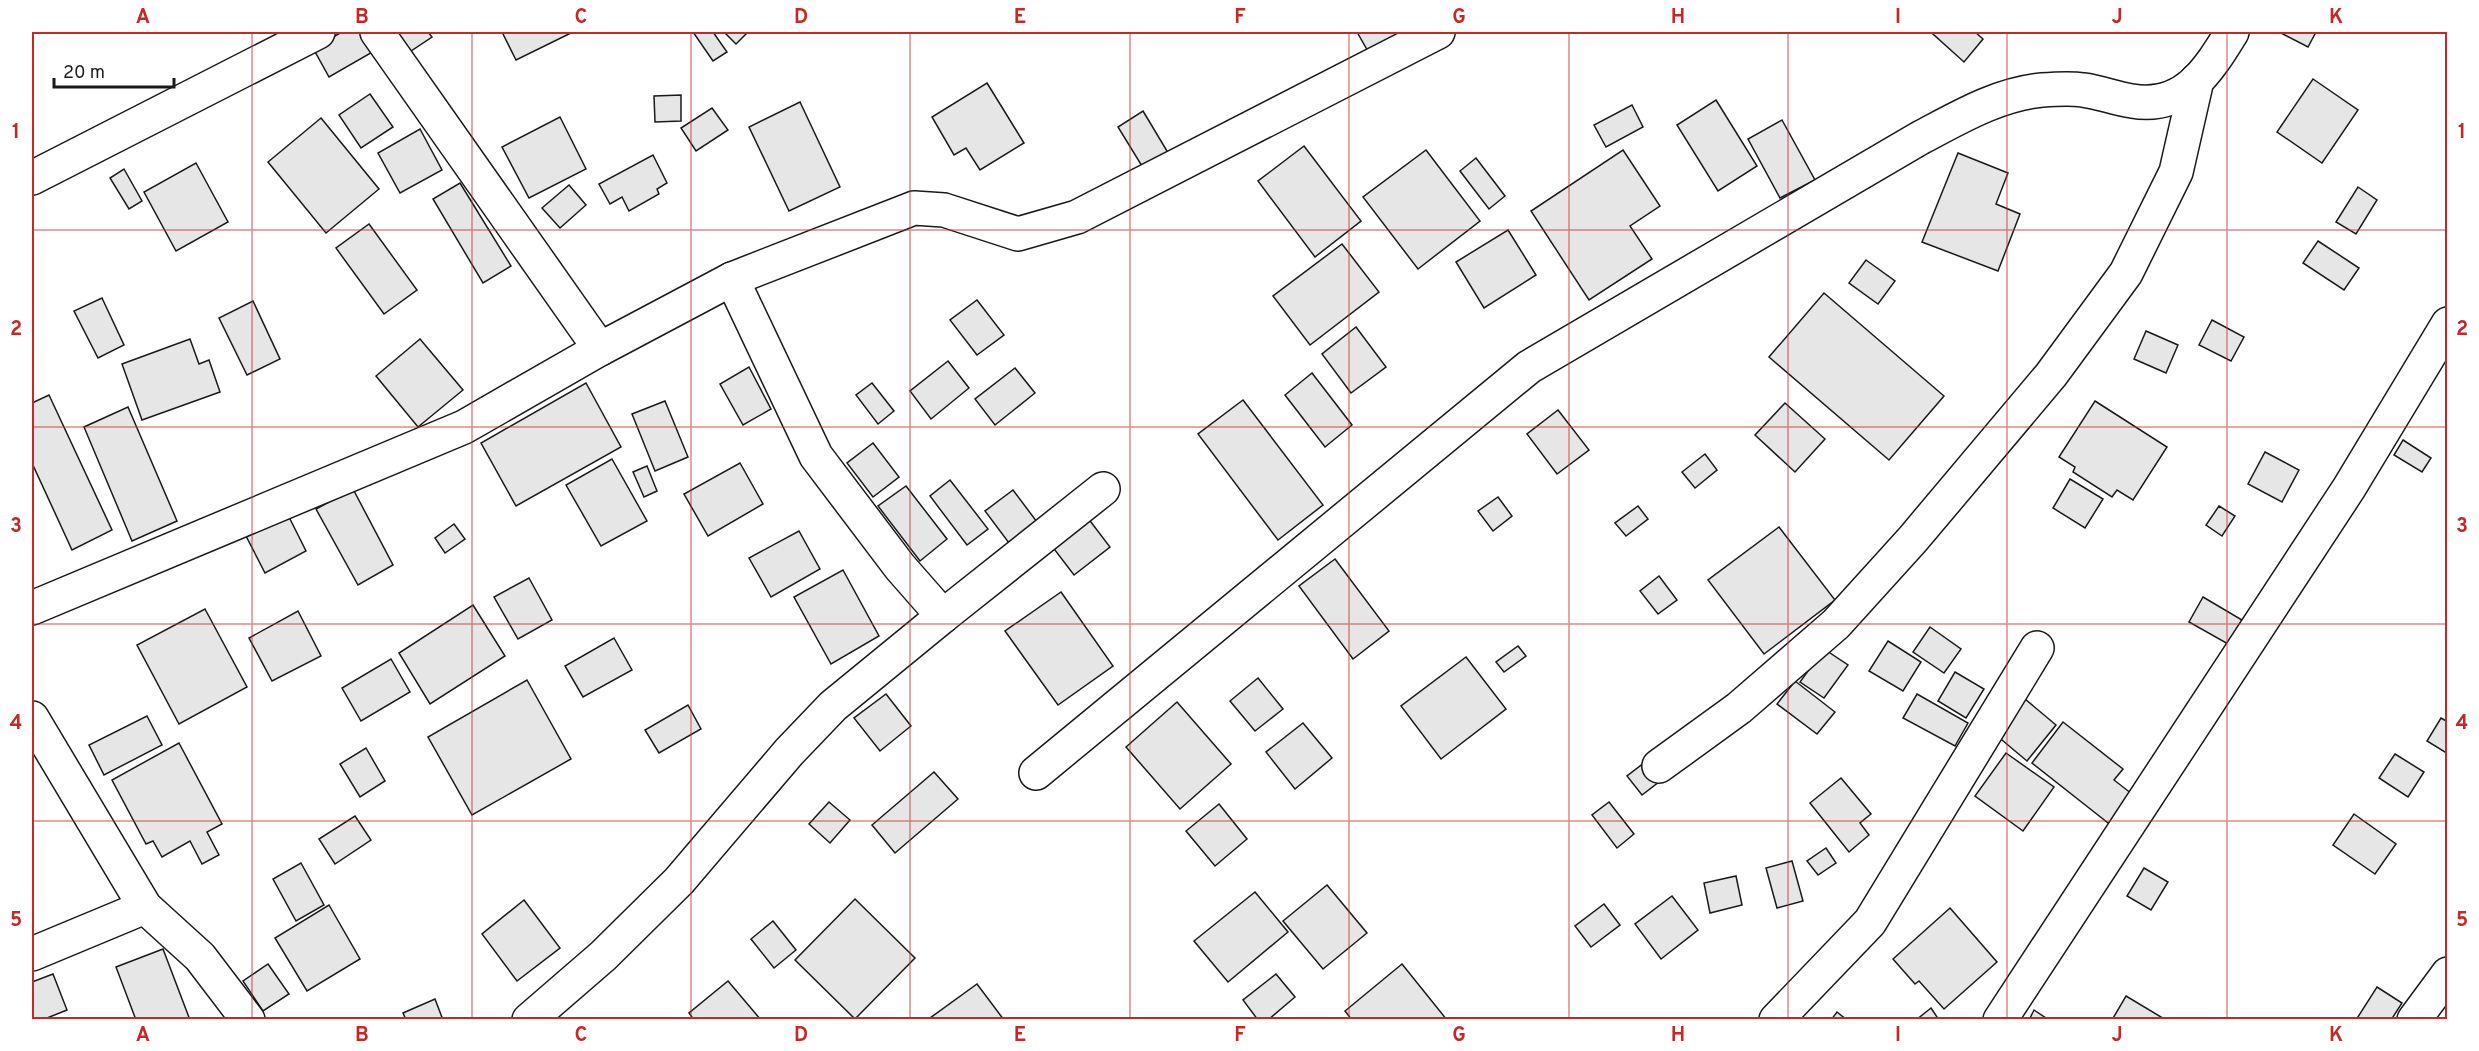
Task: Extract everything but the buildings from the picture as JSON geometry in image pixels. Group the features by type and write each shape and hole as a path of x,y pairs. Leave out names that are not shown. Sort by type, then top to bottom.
{"street":[{"path":"32,178 318,32"},
{"path":"377,32 600,349"},
{"path":"32,608 464,427 600,349 732,279 914,208 944,210 1018,234 1077,218 1438,32"},
{"path":"1036,773 1529,367 1920,138 1989,104 2008,96 2042,90 2081,89 2133,102 2153,103 2179,97 2214,61 2232,32"},
{"path":"1659,766 1739,708 1836,624 1913,539 2050,375 2126,273 2176,172 2196,80"},
{"path":"732,279 816,456 900,567 943,616"},
{"path":"2000,1020 2349,488 2448,324"},
{"path":"529,1020 603,956 679,881 789,752 833,706 1103,489"},
{"path":"1776,1020 1870,922 2037,648"},
{"path":"32,718 145,906 200,957 248,1020"},
{"path":"32,954 145,906"},
{"path":"2414,1020 2448,974"}]}
